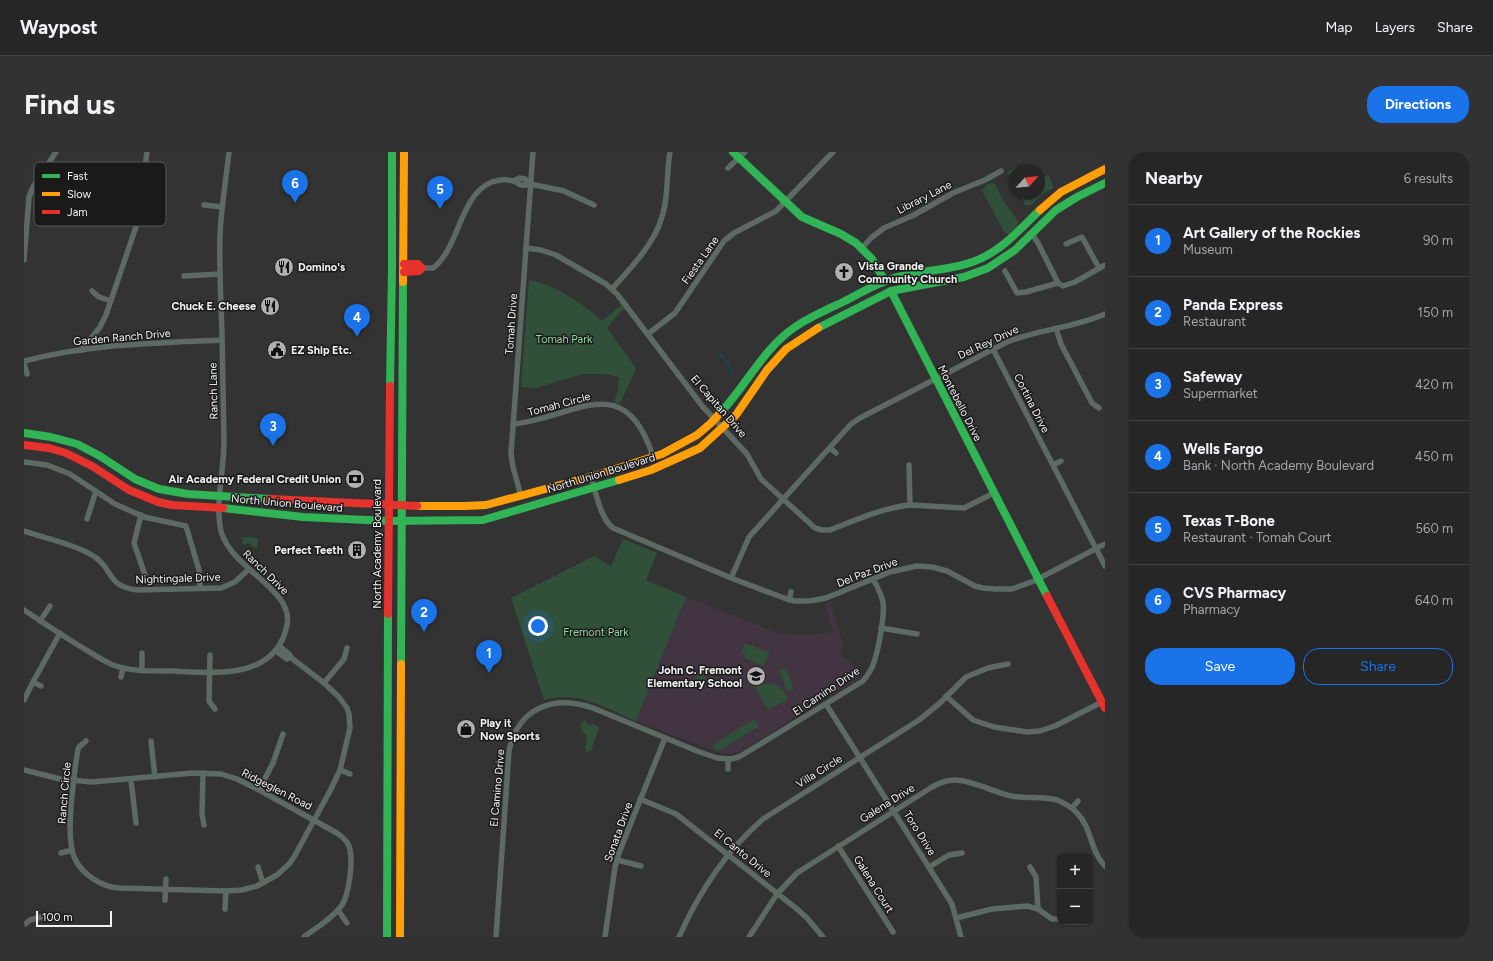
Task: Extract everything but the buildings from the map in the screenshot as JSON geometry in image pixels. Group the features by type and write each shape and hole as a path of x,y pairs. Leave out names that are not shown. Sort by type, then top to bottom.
{"main road":[{"name":"North Academy Boulevard","path":"387,937 389,725 388,520 392,152"},
{"path":"400,937 404,152"},
{"name":"Montebello Drive","path":"739,154 785,202 806,219 850,238 862,248 872,259 885,281"},
{"name":"North Union Boulevard","path":"24,433 66,440 94,453 130,477 152,487 179,494 389,505 475,506 497,503 591,477 653,457 667,452 689,440 715,420 761,359 778,340 805,321 885,281 905,275 949,268 973,262 995,251 1004,245 1046,204 1064,191 1105,169"},
{"name":"North Union Boulevard","path":"24,445 49,448 66,453 92,466 129,490 158,502 186,507 219,508 302,518 483,520 664,466 700,448 736,415 767,370 786,349 817,328 891,291 905,287 950,281 966,277 988,268 1012,254 1058,209 1075,198 1105,183"},
{"path":"1012,254 1012,247 1033,226 1034,222 1030,218"},
{"path":"404,268 419,272 422,268"},
{"name":"Montebello Drive","path":"891,291 1103,705"}],"street":[{"path":"49,162 56,152"},
{"path":"146,162 147,152"},
{"name":"Ranch Lane","path":"219,508 224,450 220,238 222,207 229,152"},
{"name":"Tomah Drive","path":"521,496 512,461 513,424 533,152"},
{"path":"612,289 644,252 657,230 665,206 670,152"},
{"path":"823,152 828,157"},
{"name":"Fiesta Lane","path":"648,334 675,313 724,241 734,233 771,215 832,152"},
{"name":"Montebello Drive","path":"728,168 739,154"},
{"name":"Library Lane","path":"862,248 871,238 884,228 919,212 953,193 985,180 1001,171"},
{"path":"422,268 433,268 443,257 474,196 478,191 491,182 499,180 514,181 519,178 525,179 530,184 564,191 594,205"},
{"path":"24,260 29,197 34,185"},
{"path":"204,205 222,207"},
{"path":"82,350 100,327 111,301 136,226"},
{"path":"1032,234 1058,282 1063,286 1075,282 1102,267 1082,237 1066,244"},
{"name":"El Capitan Drive","path":"526,248 541,250 556,255 612,289 622,298 703,407 747,454 762,479 815,528 830,530 894,507 910,505 964,508 994,493"},
{"path":"1005,270 1016,293 1026,292 1058,282"},
{"path":"184,276 220,274"},
{"name":"Montebello Drive","path":"885,281 891,291"},
{"path":"92,290 99,297 111,301"},
{"name":"Del Rey Drive","path":"731,578 749,537 851,424 936,378 993,349 1027,334 1091,320 1105,314"},
{"path":"1056,328 1061,344 1092,403 1099,408"},
{"name":"Garden Ranch Drive","path":"24,362 41,356 143,343 222,340"},
{"name":"Cortina Drive","path":"993,349 1105,566"},
{"path":"24,362 27,374"},
{"name":"Tomah Circle","path":"513,424 530,422 584,406 598,404 609,405 624,412 638,424 644,432 653,457"},
{"path":"830,448 836,453"},
{"path":"1053,465 1061,461"},
{"path":"24,462 47,466 70,474 115,504 141,516 186,526 199,570 200,588"},
{"path":"909,465 910,505"},
{"name":"Del Paz Drive","path":"591,477 606,520 613,528 731,578 790,600 801,602 818,600 902,569 924,566 946,571 975,586 995,590 1012,589 1038,579 1105,544"},
{"path":"87,520 96,491"},
{"name":"Ranch Drive","path":"219,508 220,528 230,552 275,592 286,605 288,612 288,624 277,648"},
{"path":"141,516 134,543 145,574"},
{"name":"Nightingale Drive","path":"24,531 78,548 94,556 100,561 115,582 128,589 221,588 232,584 249,569"},
{"name":"El Camino Drive","path":"496,937 509,751 513,736 525,719 535,711 548,705 561,702 575,702 710,756 728,759 739,757 863,681 873,664 881,628 883,603 873,579"},
{"path":"790,600 791,592"},
{"path":"40,621 50,606"},
{"path":"24,610 100,659 122,668 142,671 225,672 246,668 261,662 277,648"},
{"path":"881,628 917,634"},
{"path":"24,700 32,682 60,633"},
{"name":"Ranch Circle","path":"86,741 79,747 73,781 71,817 72,850 74,857 82,868 96,880 106,886 119,888 226,891 242,890 263,882 277,875 294,857 340,770 350,728 349,714 344,702 324,683 290,657 287,659 277,648"},
{"path":"324,683 344,659 347,648"},
{"path":"142,653 142,671"},
{"path":"210,655 210,702 214,709"},
{"name":"Villa Circle","path":"679,937 686,920 701,893 729,854 763,819 923,716 960,682 973,673 1008,664"},
{"path":"121,677 122,668"},
{"path":"32,682 41,686"},
{"path":"946,696 973,720 994,727 1027,732 1040,731 1055,726 1103,705"},
{"name":"Toro Drive","path":"826,704 952,904 961,937"},
{"path":"259,790 273,763 283,734"},
{"name":"Sonata Drive","path":"605,937 617,860 665,738"},
{"path":"151,741 155,777"},
{"path":"728,759 728,768"},
{"name":"Ridgeglen Road","path":"24,770 73,781 103,782 203,773 217,774 231,777 259,790 342,836 348,844 350,850 348,890 346,899 338,910 304,937"},
{"path":"340,770 350,774"},
{"path":"203,773 202,814 204,825"},
{"path":"131,780 136,823"},
{"name":"Galena Drive","path":"749,937 777,894 797,873 937,784 949,780 956,780 1012,796 1057,800 1072,808 1084,821 1094,850 1105,866"},
{"name":"El Canto Drive","path":"640,800 676,814 729,854 807,918 823,937"},
{"path":"1072,808 1078,801"},
{"name":"Galena Court","path":"838,846 893,932"},
{"path":"61,853 72,850"},
{"path":"929,867 949,855 962,853"},
{"path":"617,860 641,866"},
{"path":"258,868 263,882"},
{"path":"1030,868 1036,878 1038,909"},
{"path":"165,900 166,879"},
{"path":"225,908 226,891"},
{"path":"956,918 1000,908 1027,906 1038,909 1052,919 1057,919"},
{"path":"338,910 347,923"},
{"path":"24,925 30,920 41,917"}],"shaded area":[{"name":"John C. Fremont Elementary School","path":"686,597 778,633 795,635 814,635 833,632 825,604 830,603 843,644 840,654 862,672 858,678 739,752 730,754 720,753 636,721"}],"green space":[{"path":"1048,175 1054,188 1045,192 1045,176"},
{"path":"990,182 995,184 1004,202 1018,221 1017,227 1009,235 1004,232 982,190 989,183 991,185"},
{"path":"1022,200 1036,200 1031,205 1025,205"},
{"name":"Tomah Park","path":"529,280 551,287 567,295 583,305 602,321 621,305 624,308 607,328 636,368 620,404 614,402 618,390 619,377 604,374 582,374 536,388 521,387"},
{"path":"243,537 258,538 257,549 249,543 244,545 242,541"},
{"name":"Fremont Park","path":"623,539 657,553 646,580 686,597 636,721 602,706 580,699 556,697 544,700 511,598 594,556 611,566"},
{"path":"745,643 769,653 764,666 744,658 746,654 741,653"},
{"path":"782,668 787,671 794,689 788,692 779,671"},
{"path":"702,673 707,681 694,690 689,682"},
{"path":"769,683 781,688 788,699 770,709 767,708 755,688 762,684"},
{"path":"754,719 759,726 717,752 713,745"},
{"path":"585,720 589,725 594,724 599,728 591,751 585,752 587,736 582,732 580,725"}],"waterway":[{"path":"719,353 727,362 732,373"}],"traffic: fast":[{"path":"390,386 392,152"},
{"path":"733,152 802,217 841,234 856,243 872,259 885,281"},
{"path":"818,328 891,291 964,277 988,268 1015,250 1056,210 1077,197 1105,183"},
{"path":"722,411 774,345 801,323 894,278 944,269 984,257 1007,242 1040,210"},
{"path":"401,664 403,282"},
{"path":"891,291 1047,596"},
{"path":"24,433 51,437 77,444 100,456 135,479 159,489 188,494 270,499"},
{"path":"223,508 303,517 388,521 483,520 619,480"},
{"path":"387,937 388,614"}],"traffic: slow":[{"path":"403,282 404,152"},
{"path":"1040,210 1061,192 1105,169"},
{"path":"619,480 651,470 700,448 736,415 767,370 786,349 818,328"},
{"path":"417,506 486,505 597,475 662,454 697,435 722,411"},
{"path":"400,937 401,664"}],"traffic: jam":[{"path":"404,264 418,264 422,268 419,271 404,272"},
{"path":"388,614 390,386"},
{"path":"24,445 49,448 66,453 92,466 129,490 158,502 172,505 223,508"},
{"path":"270,499 417,506"},
{"path":"1047,596 1105,708"}],"place":[{"name":"CVS Pharmacy","path":"295,203"},
{"name":"Texas T-Bone","path":"440,209"},
{"name":"Domino's","path":"284,267"},
{"name":"Vista Grande Community Church","path":"844,272"},
{"name":"Chuck E. Cheese","path":"270,306"},
{"name":"Wells Fargo","path":"357,337"},
{"name":"EZ Ship Etc.","path":"277,350"},
{"name":"Safeway","path":"273,446"},
{"name":"Air Academy Federal Credit Union","path":"355,479"},
{"name":"Perfect Teeth","path":"357,550"},
{"name":"Panda Express","path":"424,632"},
{"name":"Art Gallery of the Rockies","path":"489,673"},
{"name":"John C. Fremont Elementary School","path":"756,676"},
{"name":"Play it Now Sports","path":"466,729"}]}
